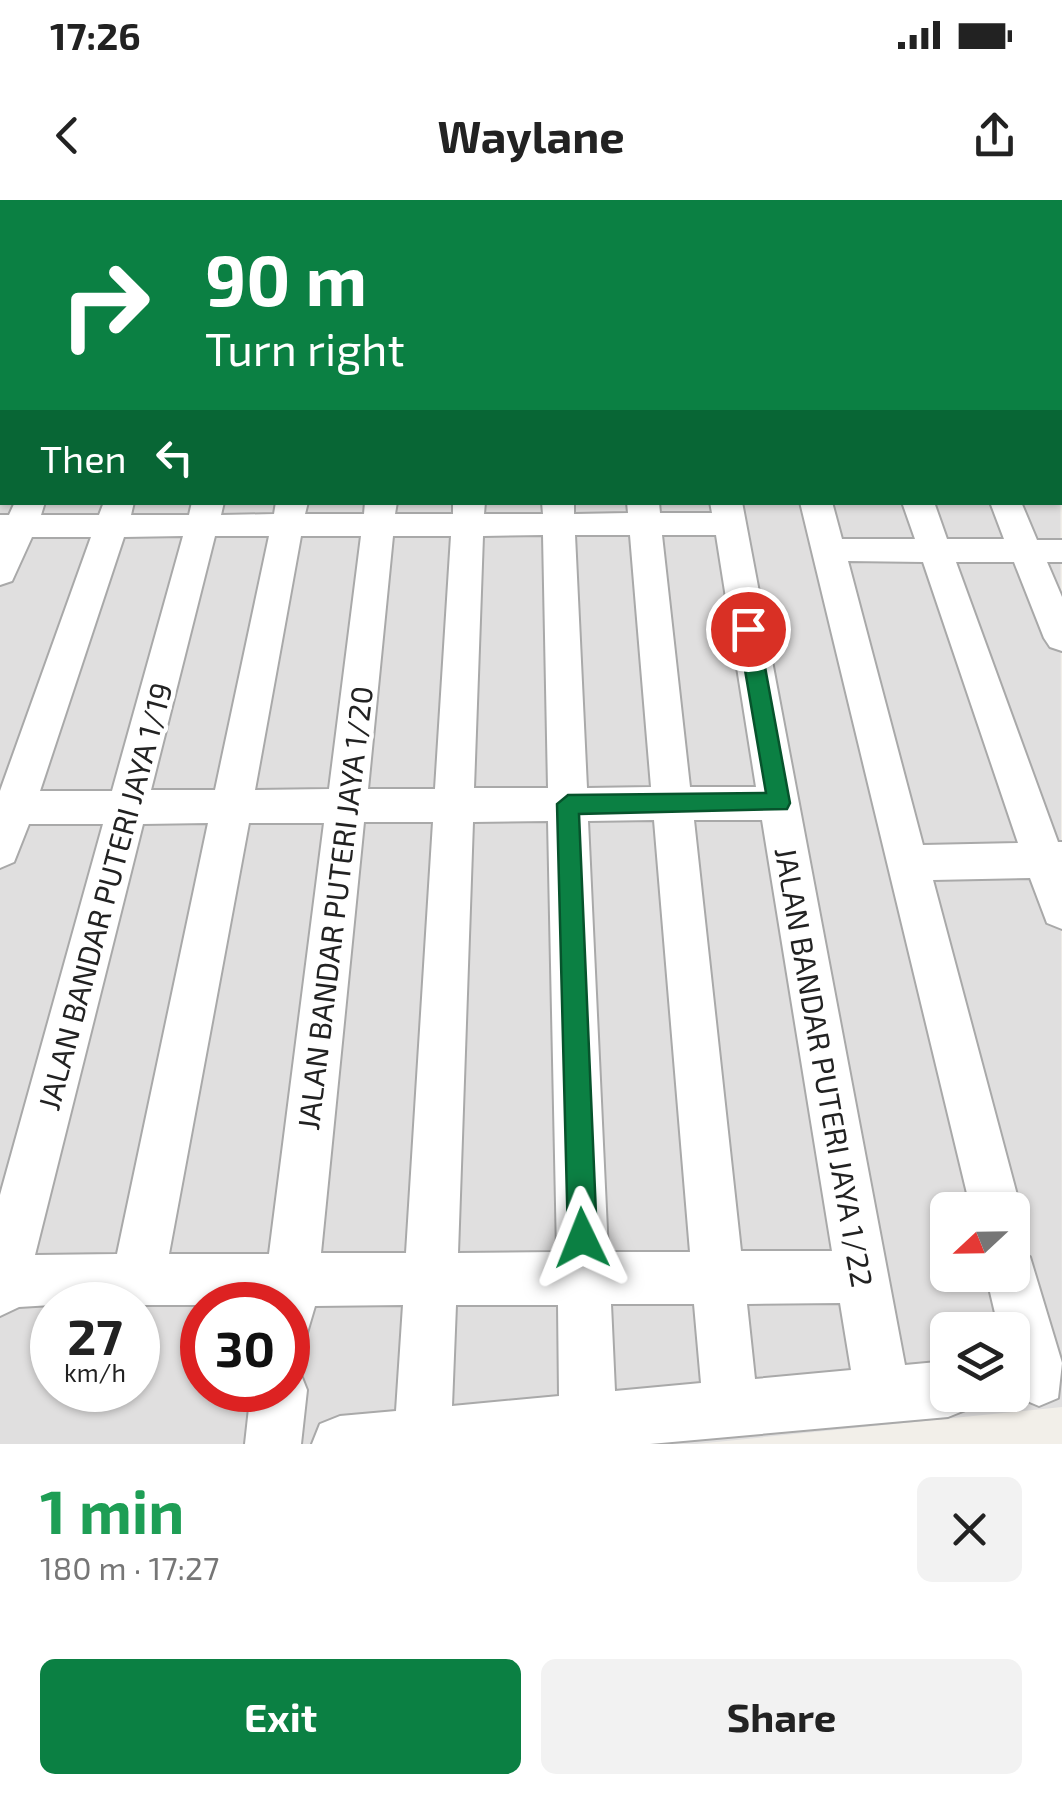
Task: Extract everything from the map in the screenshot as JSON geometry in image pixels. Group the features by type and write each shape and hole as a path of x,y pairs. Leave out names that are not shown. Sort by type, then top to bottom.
{"street":[{"path":"817,505 991,1192"},
{"path":"919,505 1053,860 1062,910"},
{"path":"1006,505 1062,638"},
{"path":"0,573 17,518 115,514 728,513"},
{"name":"JALAN BANDAR PUTERI JAYA 1/22","path":"728,513 883,1396"},
{"path":"0,850 7,808 115,514"},
{"name":"JALAN BANDAR PUTERI JAYA 1/19","path":"1,1284 205,514"},
{"path":"138,1281 289,514"},
{"name":"JALAN BANDAR PUTERI JAYA 1/20","path":"292,1282 379,514"},
{"path":"423,1436 469,514"},
{"path":"558,514 588,1422"},
{"path":"644,514 731,1410"},
{"path":"828,550 1062,551"},
{"path":"7,808 779,803"},
{"path":"908,863 1053,860"},
{"path":"310,1294 431,1279 862,1276"},
{"path":"1,1284 138,1281 180,1285"},
{"path":"1016,1292 1038,1379"},
{"path":"340,1444 930,1391"},
{"path":"273,1444 277,1412"}],"shaded area":[{"path":"0,505 1060,505 1062,1407 1030,1410 1030,1312 930,1312 930,1412 1013,1412 696,1444 0,1444"}],"route":[{"path":"582,1238 568,804 779,803 748,629"}]}
